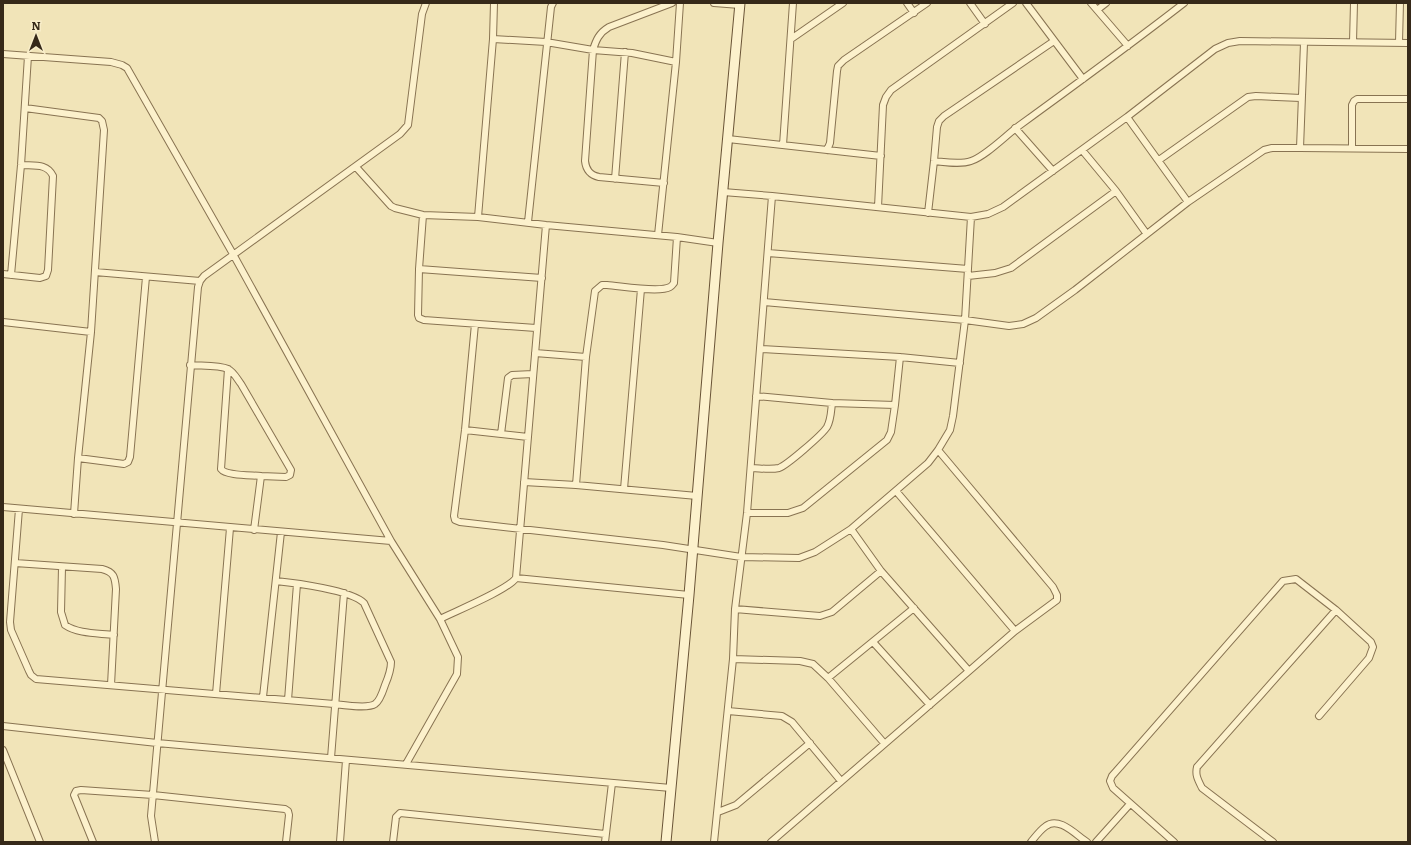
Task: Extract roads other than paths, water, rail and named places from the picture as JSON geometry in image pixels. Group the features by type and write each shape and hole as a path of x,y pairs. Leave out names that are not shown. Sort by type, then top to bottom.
{"street":[{"path":"155,842 151,816 198,287 204,276 356,167 400,134 408,125 422,14 426,3"},
{"path":"478,216 493,39 494,3"},
{"path":"528,222 546,42 551,7 553,3"},
{"path":"664,183 593,176 589,172 585,161 593,50 597,38 604,30 619,23 672,3"},
{"path":"658,235 676,62 680,3"},
{"path":"666,842 740,4 714,3"},
{"path":"783,145 792,39 793,3"},
{"path":"792,39 843,3"},
{"path":"907,3 914,13"},
{"path":"827,150 830,143 838,66 844,60 927,3"},
{"path":"970,3 985,24"},
{"path":"878,208 883,105 886,97 892,90 1013,3"},
{"path":"1026,3 1083,79"},
{"path":"1091,3 1128,46"},
{"path":"1097,10 1106,3"},
{"path":"934,161 970,162 980,157 1015,128 1128,46 1184,3"},
{"path":"1353,42 1354,3"},
{"path":"1399,42 1400,3"},
{"path":"493,39 546,42 593,50 640,54 676,62"},
{"path":"928,213 937,127 939,121 944,116 1054,41"},
{"path":"723,192 971,217 988,214 1003,207 1127,117 1215,49 1228,43 1240,41 1408,43"},
{"path":"1300,148 1304,42"},
{"path":"615,179 625,52"},
{"path":"3,54 111,62 126,68 233,254 391,541 440,619 458,657 457,674 406,764"},
{"path":"11,275 21,165 28,56"},
{"path":"1159,160 1248,97 1302,98"},
{"path":"1352,148 1352,105 1354,101 1357,99 1408,99"},
{"path":"25,108 99,118 102,121 104,130 91,332 78,458 74,514"},
{"path":"1127,117 1188,202"},
{"path":"1015,128 1053,171"},
{"path":"728,139 881,156"},
{"path":"764,302 965,320 1009,326 1023,324 1036,318 1075,290 1188,202 1264,150 1300,148 1408,149"},
{"path":"1082,150 1116,191 1146,234"},
{"path":"3,274 40,278 46,276 48,270 53,176 49,169 44,167 21,165"},
{"path":"356,167 391,206 423,215 478,216 546,225 718,242"},
{"path":"968,276 995,274 1011,268 1116,191"},
{"path":"714,842 733,659 741,557 747,513 772,196"},
{"path":"423,215 419,269 418,315 420,318 424,320 536,328"},
{"path":"475,324 465,430 454,516 455,520 460,522 520,530 663,545 741,557 791,559 808,556 851,529 928,463 950,430 965,320 971,217"},
{"path":"440,619 501,590 513,583 516,578 536,328 546,225"},
{"path":"576,485 586,357 595,290 602,285 641,289 662,289 671,287 674,283 677,237"},
{"path":"768,252 968,269"},
{"path":"419,269 542,278"},
{"path":"95,272 200,281"},
{"path":"78,458 124,464 128,462 130,457 146,276"},
{"path":"624,489 641,289"},
{"path":"3,322 91,332"},
{"path":"760,349 900,357 960,363"},
{"path":"535,353 586,357"},
{"path":"747,513 788,513 803,508 887,440 891,432 900,357"},
{"path":"190,365 221,367 228,369 241,384 290,470 288,477 228,473 223,472 221,469 228,369"},
{"path":"501,434 508,378 512,375 533,374"},
{"path":"756,396 832,403 895,405"},
{"path":"750,468 773,469 779,468 786,463 823,431 830,419 832,403"},
{"path":"465,430 528,437"},
{"path":"771,842 884,743 1015,632 1057,600 1056,591 938,450"},
{"path":"254,530 261,476"},
{"path":"524,482 576,485 696,496"},
{"path":"896,491 1015,632"},
{"path":"3,507 391,541"},
{"path":"19,509 10,622 11,630 31,675 36,679 334,704 374,705 379,699 391,665 391,658 364,603 356,596 276,580"},
{"path":"216,694 230,528"},
{"path":"851,529 881,571 969,671"},
{"path":"263,697 281,532"},
{"path":"15,563 102,569 112,574 115,580 116,589 111,685"},
{"path":"62,567 61,612 65,625 82,631 114,635"},
{"path":"736,609 820,616 827,615 881,571"},
{"path":"516,578 689,595"},
{"path":"1174,842 1113,788 1110,781 1112,776 1284,580 1296,579 1336,610 1371,642 1373,647 1369,658 1319,716"},
{"path":"288,700 297,584"},
{"path":"331,758 334,704 344,593"},
{"path":"828,678 914,608"},
{"path":"1273,842 1202,788 1197,779 1197,767 1336,610"},
{"path":"873,642 930,705"},
{"path":"733,659 807,662 813,664 828,678 884,743"},
{"path":"728,711 782,716 792,722 841,782"},
{"path":"3,726 157,743 671,788"},
{"path":"718,812 736,805 810,743"},
{"path":"3,750 40,842"},
{"path":"340,842 346,760"},
{"path":"605,842 612,783"},
{"path":"93,842 74,795 76,792 81,790 153,795 285,809 289,814 286,842"},
{"path":"1096,842 1130,804"},
{"path":"393,842 396,817 400,814 605,834"},
{"path":"1031,842 1046,826 1053,822 1060,823 1087,842"}]}
